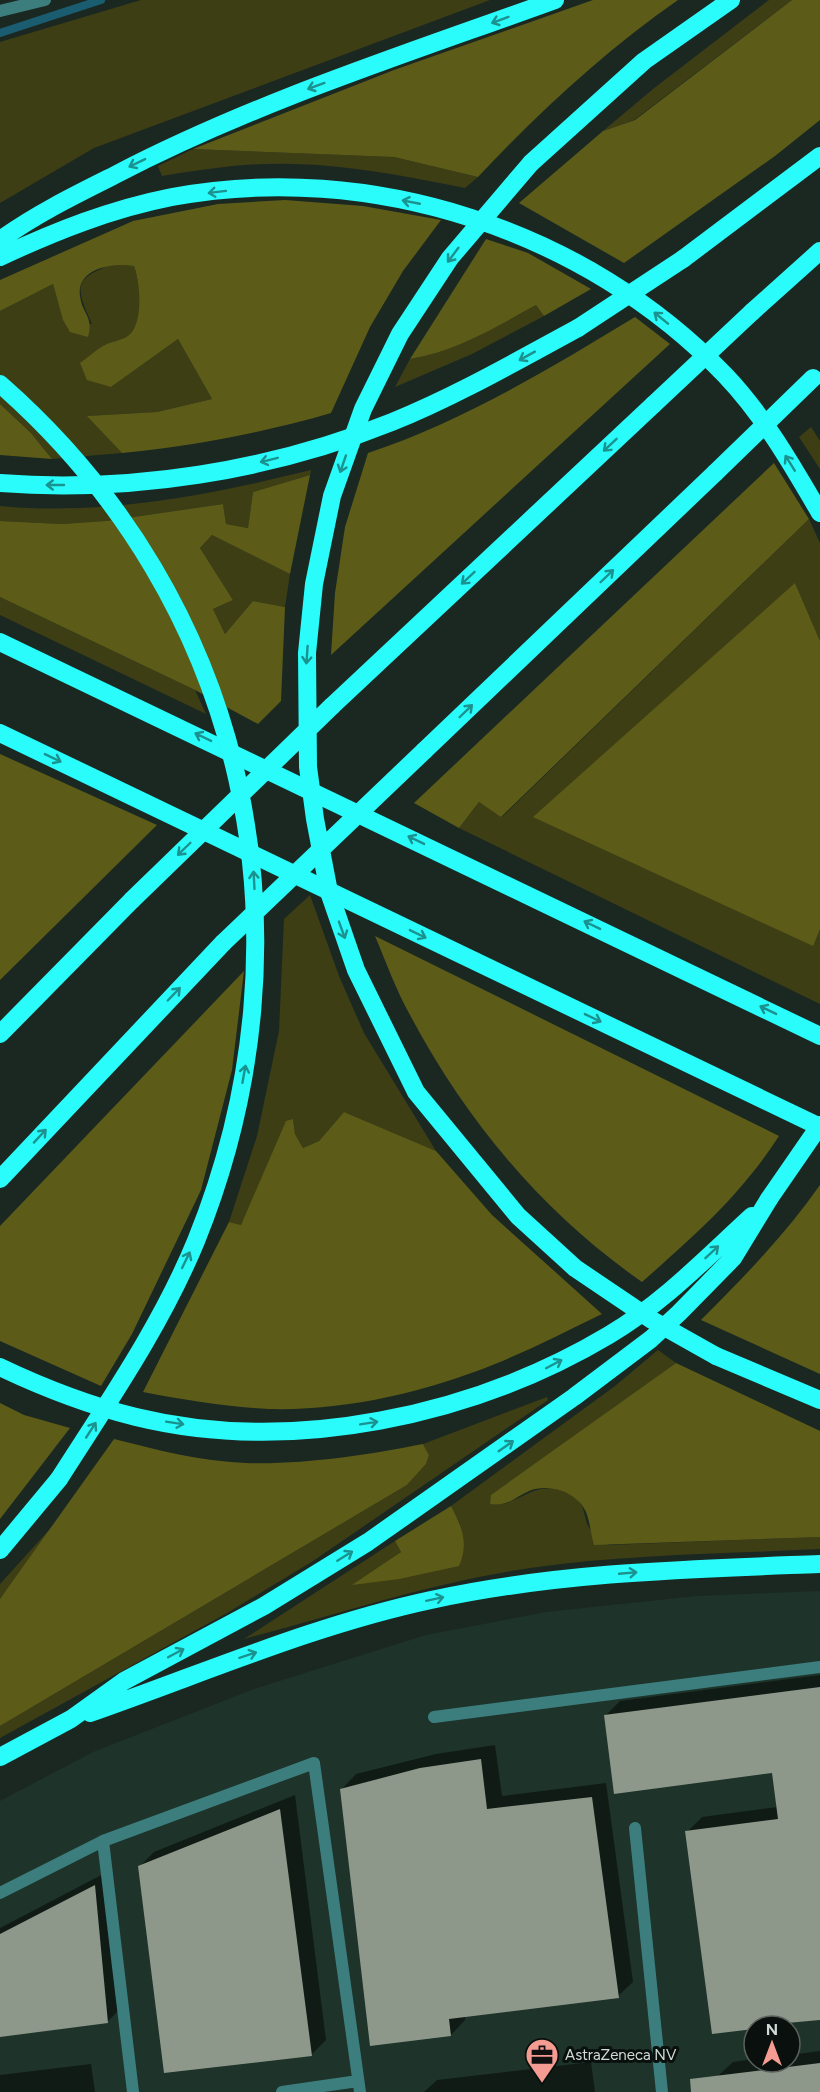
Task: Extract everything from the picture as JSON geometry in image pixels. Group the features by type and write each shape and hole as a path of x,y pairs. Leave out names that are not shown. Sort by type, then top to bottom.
{"highway":[{"path":"0,240 27,220 209,129 278,100 555,0"},
{"path":"731,0 644,61 531,163 450,258 400,334 363,409 332,496 314,584 307,653 305,705 308,767 329,892 357,970 416,1092 518,1216 575,1268 652,1320 716,1356 820,1400"},
{"path":"0,483 103,485 167,479 267,461 391,422 500,371 578,328 683,259 820,156"},
{"path":"0,256 50,234 114,211 174,197 229,190 326,190 385,197 442,208 501,227 544,246 650,309 726,376 752,407 792,466 820,513"},
{"path":"0,1034 132,900 332,706 820,251"},
{"path":"0,1179 223,943 817,375"},
{"path":"0,384 59,442 136,539 168,592 197,653 222,723 244,804 254,869 256,928 254,997 237,1110 222,1169 195,1243 127,1374 59,1479 0,1550"},
{"path":"0,642 820,1036"},
{"path":"0,733 820,1126 799,1160 769,1199 733,1258 651,1339 574,1397 368,1542 264,1606 124,1681 71,1719 0,1757"},
{"path":"0,1367 56,1393 137,1417 193,1426 257,1431 316,1429 374,1422 438,1408 539,1372 610,1335 664,1297 769,1199"},
{"path":"71,1719 228,1661 430,1600 536,1581 611,1574 820,1564"}],"street":[{"path":"0,11 45,0"},
{"path":"434,1717 820,1667"},
{"path":"0,1893 103,1841 314,1763 359,2087 282,2092"},
{"path":"635,1828 662,2092"},
{"path":"103,1841 133,2092"}],"shaded area":[{"path":"141,0 490,0 94,148 0,203 0,42"},
{"path":"593,0 678,0 574,83 478,177 394,157 193,149 394,70"},
{"path":"769,0 792,0 634,120 603,131 653,89"},
{"path":"792,0 820,0 820,120 775,156 624,263 519,203 603,131 635,120"},
{"path":"193,149 394,157 478,177 465,188 358,169 277,164 228,167 162,176 158,166"},
{"path":"285,200 363,206 441,220 403,271 370,327 331,413 227,438 122,453 87,416 157,412 212,399 178,339 111,387 87,380 80,363 103,346 126,337 134,329 139,312 139,302 134,266 107,266 90,273 84,279 80,287 80,296 90,324 88,337 70,332 63,320 53,284 0,311 0,280 133,221 218,204"},
{"path":"486,239 528,253 591,289 544,316 536,305 459,344 410,359"},
{"path":"116,263 134,266 140,301 138,319 130,334 104,345 111,387 178,339 212,399 157,412 88,416 122,453 52,459 31,433 0,404 0,311 53,284 63,319 92,324 82,300 82,284 92,273"},
{"path":"536,305 544,316 472,354 395,387 410,359 460,344"},
{"path":"635,317 670,344 331,655 335,593 345,527 368,453 472,410"},
{"path":"0,404 31,433 52,459 0,455"},
{"path":"811,427 820,441 820,469 799,437"},
{"path":"774,463 809,519 501,817 479,802 459,828 414,803"},
{"path":"311,470 310,475 253,492 248,528 226,524 223,504 106,521 62,524 0,521 0,506 78,508 117,506 234,488"},
{"path":"310,475 290,574 212,535 200,548 233,600 213,609 225,634 253,601 285,607 281,701 258,724 195,690 0,597 0,521 62,524 106,521 223,504 226,524 248,528 253,492"},
{"path":"809,519 820,543 820,641 795,583 812,946 820,929 820,1004 459,828 479,802 502,817"},
{"path":"212,535 290,574 285,607 253,601 225,634 213,609 233,600 200,548"},
{"path":"795,583 820,641 820,929 813,946 533,817"},
{"path":"0,597 195,690 206,714 0,615"},
{"path":"0,754 157,825 0,980"},
{"path":"310,895 339,976 364,1033 436,1151 344,1112 319,1141 303,1148 295,1134 293,1119 241,1225 229,1222 257,1136 279,1031 284,919"},
{"path":"375,936 779,1136 749,1178 698,1231 642,1282 572,1226 510,1163 482,1128 456,1092 410,1015"},
{"path":"244,971 232,1070 201,1190 132,1334 101,1386 0,1341 0,1226"},
{"path":"344,1112 436,1151 492,1215 602,1314 469,1374 413,1391 356,1403 298,1409 269,1409 206,1403 143,1392 229,1222 241,1225 286,1121 293,1119 295,1134 303,1148 319,1141"},
{"path":"820,1185 820,1374 701,1320 778,1238"},
{"path":"658,1350 676,1363 492,1495 490,1504 510,1502 529,1493 549,1488 561,1490 578,1500 590,1529 608,1545 820,1537 820,1549 639,1557 530,1568 458,1581 244,1639 395,1541 401,1552 354,1585 460,1524 451,1506 615,1386"},
{"path":"676,1363 820,1431 820,1537 594,1545 589,1520 582,1505 562,1491 537,1489 506,1503 490,1504 491,1495"},
{"path":"547,1397 548,1400 313,1561 227,1613 0,1738 0,1726 407,1485 426,1464 429,1455 423,1444"},
{"path":"0,1403 24,1415 70,1428 0,1519"},
{"path":"114,1439 162,1451 245,1463 334,1458 423,1444 429,1455 426,1464 407,1485 0,1726 0,1599"},
{"path":"451,1506 464,1542 459,1566 399,1579 352,1585 401,1552 395,1541"},
{"path":"59,1519 9,1588 0,1599 0,1584"},
{"path":"820,1591 820,2092 0,2092 0,1801 93,1752 254,1689 426,1635 546,1612 697,1596"}],"building":[{"path":"820,1687 820,2020 802,2022 802,2014 742,2014 742,2030 712,2034 685,1831 778,1819 772,1773 614,1794 604,1715"},
{"path":"481,1759 487,1809 592,1797 619,1998 449,2019 451,2036 370,2046 340,1789 420,1768"},
{"path":"280,1809 312,2056 164,2073 138,1866"},
{"path":"95,1885 108,2023 0,2037 0,1934"},
{"path":"820,2063 820,2092 691,2092 690,2079 742,2073 802,2074 802,2065"}],"waterway":[{"path":"0,33 101,0"}],"place":[{"name":"AstraZeneca NV","path":"542,2084"}]}
